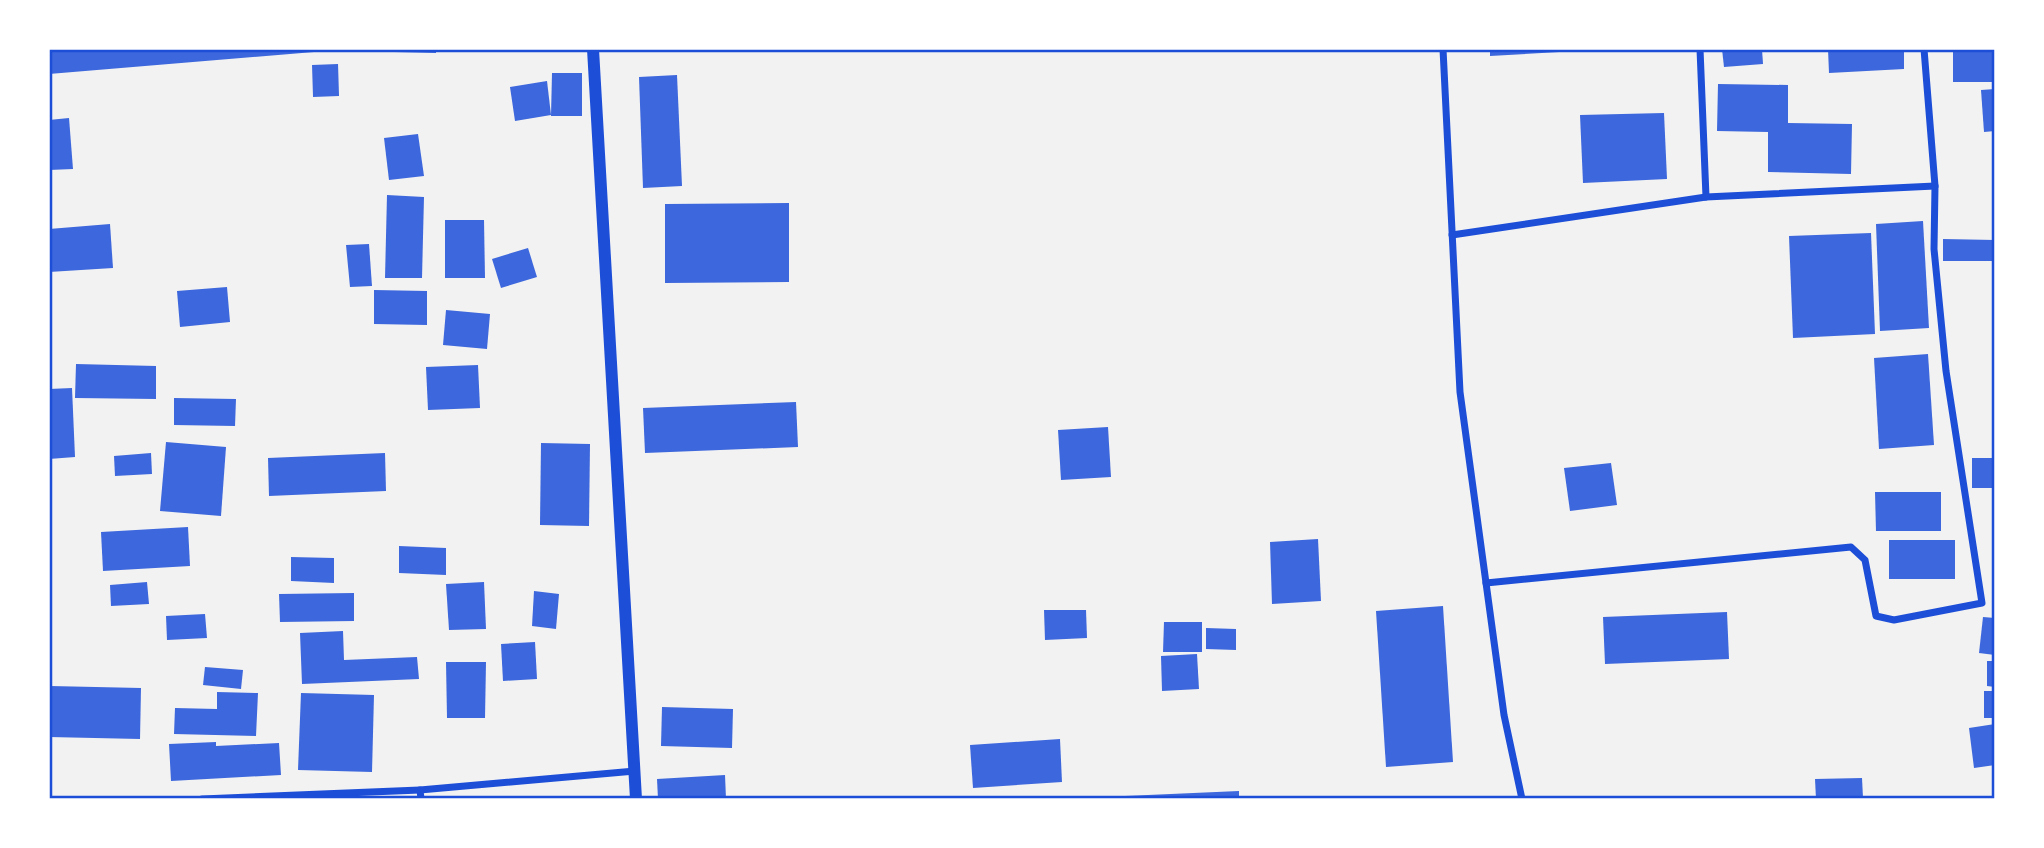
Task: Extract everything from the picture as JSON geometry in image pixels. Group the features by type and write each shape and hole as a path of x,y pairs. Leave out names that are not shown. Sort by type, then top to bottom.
{"street":[{"path":"593,49 636,799"},
{"path":"1443,49 1460,393 1504,715 1522,799"},
{"path":"1700,49 1706,197"},
{"path":"1486,583 1851,547 1865,560 1876,616 1894,620 1982,603 1946,371 1934,249 1935,186 1924,49"},
{"path":"1452,235 1706,197 1935,186"},
{"path":"202,799 420,795 635,771"}],"building":[{"path":"49,49 325,49 326,51 49,74"},
{"path":"394,49 436,49 436,53 394,52"},
{"path":"1490,49 1577,49 1577,51 1490,56"},
{"path":"1722,49 1762,49 1763,64 1724,67"},
{"path":"1828,49 1904,49 1904,69 1829,73"},
{"path":"1953,49 1995,49 1995,82 1953,82"},
{"path":"338,64 339,96 313,97 312,65"},
{"path":"552,73 582,73 582,116 551,116"},
{"path":"677,75 682,186 643,188 639,77"},
{"path":"547,81 551,115 515,121 510,87"},
{"path":"1718,84 1788,85 1788,123 1852,124 1851,174 1768,172 1768,132 1717,131"},
{"path":"1995,89 1995,131 1984,132 1981,90"},
{"path":"1664,113 1667,179 1583,183 1580,115"},
{"path":"69,118 73,169 49,170 49,120"},
{"path":"418,134 424,176 389,180 384,138"},
{"path":"387,195 424,197 422,278 385,278"},
{"path":"789,203 789,282 665,283 665,204"},
{"path":"445,220 484,220 485,278 445,278"},
{"path":"1923,221 1929,328 1880,331 1876,224"},
{"path":"110,224 113,268 49,272 49,229"},
{"path":"1871,233 1875,334 1793,338 1789,236"},
{"path":"1943,239 1995,240 1995,261 1943,261"},
{"path":"369,244 372,286 350,287 346,245"},
{"path":"528,248 537,277 501,288 492,259"},
{"path":"227,287 230,322 180,327 177,291"},
{"path":"374,290 427,291 427,325 374,324"},
{"path":"446,310 490,314 487,349 443,345"},
{"path":"1928,354 1934,445 1879,449 1874,358"},
{"path":"76,364 156,366 156,399 75,398"},
{"path":"478,365 480,408 428,410 426,367"},
{"path":"72,388 75,457 49,459 49,389"},
{"path":"174,398 236,399 235,426 174,425"},
{"path":"796,402 798,447 645,453 643,408"},
{"path":"1108,427 1111,477 1061,480 1058,430"},
{"path":"166,442 226,447 221,516 160,511"},
{"path":"541,443 590,444 589,526 540,525"},
{"path":"151,453 152,474 115,476 114,456"},
{"path":"385,453 386,491 269,496 268,458"},
{"path":"1972,458 1995,458 1995,488 1972,488"},
{"path":"1611,463 1617,505 1570,511 1564,468"},
{"path":"1875,492 1941,492 1941,531 1876,531"},
{"path":"188,527 190,566 103,571 101,532"},
{"path":"1318,539 1321,601 1272,604 1270,542"},
{"path":"1889,540 1955,540 1955,579 1889,579"},
{"path":"399,546 446,548 446,575 399,573"},
{"path":"291,557 334,558 334,583 291,581"},
{"path":"147,582 149,604 111,606 110,585"},
{"path":"484,582 486,629 449,630 446,584"},
{"path":"534,591 559,594 556,629 532,626"},
{"path":"354,593 354,621 280,622 279,594"},
{"path":"1443,606 1453,762 1386,767 1376,611"},
{"path":"1044,610 1086,610 1087,638 1045,640"},
{"path":"1727,612 1729,659 1605,664 1603,617"},
{"path":"205,614 207,638 167,640 166,616"},
{"path":"1983,617 1995,618 1995,655 1979,653"},
{"path":"1164,622 1202,622 1202,652 1163,652"},
{"path":"1206,628 1236,629 1236,650 1206,649"},
{"path":"343,631 344,660 417,657 419,679 302,684 300,633"},
{"path":"535,642 537,679 503,681 501,644"},
{"path":"1197,654 1199,689 1162,691 1161,656"},
{"path":"1987,661 1995,661 1995,687 1987,686"},
{"path":"446,662 486,662 485,718 447,718"},
{"path":"205,667 243,670 241,689 203,685"},
{"path":"50,686 141,688 140,739 49,737"},
{"path":"1984,691 1995,691 1995,718 1984,718"},
{"path":"217,692 258,693 256,736 174,734 175,708 217,709"},
{"path":"301,693 374,695 372,772 298,770"},
{"path":"662,707 733,709 732,748 661,746"},
{"path":"1995,724 1995,765 1974,768 1969,728"},
{"path":"1060,739 1062,782 973,788 970,745"},
{"path":"216,742 216,746 279,743 281,775 171,781 169,744"},
{"path":"725,775 726,799 658,799 657,779"},
{"path":"1862,778 1863,798 1816,799 1815,779"},
{"path":"1239,791 1239,799 1125,799 1125,796"}]}
